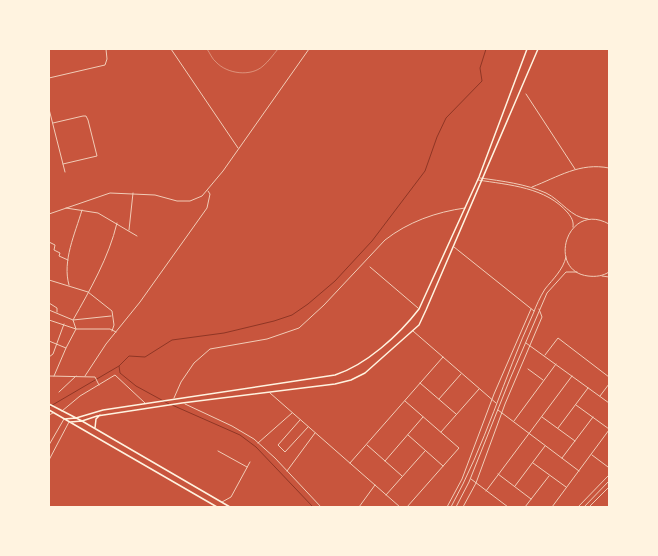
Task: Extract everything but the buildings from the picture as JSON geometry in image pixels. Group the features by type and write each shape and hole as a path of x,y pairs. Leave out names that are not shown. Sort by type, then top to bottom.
{"main road":[{"path":"64,419 76,418 103,410 173,398 335,375 351,370 362,363 410,321 419,309 478,180 527,49"},
{"path":"70,422 82,421 100,415 158,406 270,393 351,380 365,373 419,324 538,49"},
{"path":"49,404 95,428 230,507"},
{"path":"51,411 217,507"},
{"path":"95,428 96,420 100,415"}],"street":[{"path":"49,78 105,65 107,59 106,49"},
{"path":"171,49 239,149"},
{"path":"49,214 110,193 155,195 177,201 190,201 202,196 208,191 239,149 310,49"},
{"path":"526,94 575,169"},
{"path":"49,110 65,172"},
{"path":"53,123 86,116 97,156 63,164"},
{"path":"532,188 575,169 591,166 609,167"},
{"path":"479,177 532,188 558,200 580,218 608,223"},
{"path":"478,180 522,188 546,197 565,210 572,218 573,227"},
{"path":"85,376 106,344 116,333 207,208 210,194 208,191"},
{"path":"129,231 133,193"},
{"path":"66,208 98,213 137,236"},
{"path":"173,398 181,382 194,363 210,349 267,339 299,328 324,305 385,240 397,231 420,220 448,211 465,208"},
{"path":"69,285 66,271 82,210"},
{"path":"452,507 466,480 534,311 544,291 564,266 566,256 565,244 568,234 573,227 581,222 591,219"},
{"path":"54,376 76,329 73,320 88,292 112,240 117,223"},
{"path":"49,242 55,245 54,250 60,253 59,256 68,260"},
{"path":"454,246 534,311"},
{"path":"566,256 570,266 577,272"},
{"path":"370,268 419,309"},
{"path":"456,507 471,479 498,409 547,293 560,277 571,271 586,276 609,277"},
{"path":"601,276 609,272"},
{"path":"49,280 88,292 112,311 114,325 112,330"},
{"path":"49,303 57,308 57,312"},
{"path":"447,507 462,479 492,400 531,309"},
{"path":"49,310 57,312 73,320 86,317 99,319 112,316"},
{"path":"463,507 476,483 502,412 542,317 539,310"},
{"path":"49,320 76,329 112,330 116,333"},
{"path":"49,357 52,354 64,324"},
{"path":"412,330 496,403"},
{"path":"545,355 558,338 609,377"},
{"path":"49,341 66,348"},
{"path":"526,343 530,344 609,403"},
{"path":"350,463 443,357"},
{"path":"513,421 557,364"},
{"path":"528,368 544,381"},
{"path":"438,399 462,373"},
{"path":"62,411 80,396 115,375 145,403"},
{"path":"49,376 94,377 99,385"},
{"path":"59,392 76,376"},
{"path":"486,491 572,376"},
{"path":"420,383 456,414"},
{"path":"600,396 609,384"},
{"path":"558,428 588,388"},
{"path":"441,432 479,389"},
{"path":"270,393 400,507"},
{"path":"405,401 459,448 407,507"},
{"path":"182,403 232,426 258,442 321,507"},
{"path":"552,507 609,430 576,404"},
{"path":"498,409 579,471"},
{"path":"49,415 51,411"},
{"path":"258,442 292,412"},
{"path":"542,416 575,441"},
{"path":"385,461 423,417"},
{"path":"562,458 593,417"},
{"path":"49,445 64,419"},
{"path":"300,420 282,439 278,445 279,448 286,452 308,426"},
{"path":"49,460 70,422"},
{"path":"286,472 315,433"},
{"path":"408,435 443,466"},
{"path":"366,444 403,476"},
{"path":"515,486 545,445"},
{"path":"218,451 248,467"},
{"path":"386,495 426,451"},
{"path":"591,455 608,467 609,466"},
{"path":"222,503 231,497 250,462"},
{"path":"533,462 566,488"},
{"path":"498,474 531,499"},
{"path":"525,507 549,475"},
{"path":"578,507 609,475"},
{"path":"471,479 508,507"},
{"path":"584,507 609,481"},
{"path":"359,507 375,485"},
{"path":"589,507 609,486"}],"lane":[{"path":"207,49 216,62 235,72 254,71 262,67 278,49"}],"waterway":[{"path":"169,404 136,386 120,373 119,366 129,356 145,357 172,340 224,333 292,315 308,304 335,281 372,241 425,171 437,137 446,118 482,81 480,68 486,49"},
{"path":"49,407 119,366"},
{"path":"172,405 240,435 256,447 313,507"}]}
